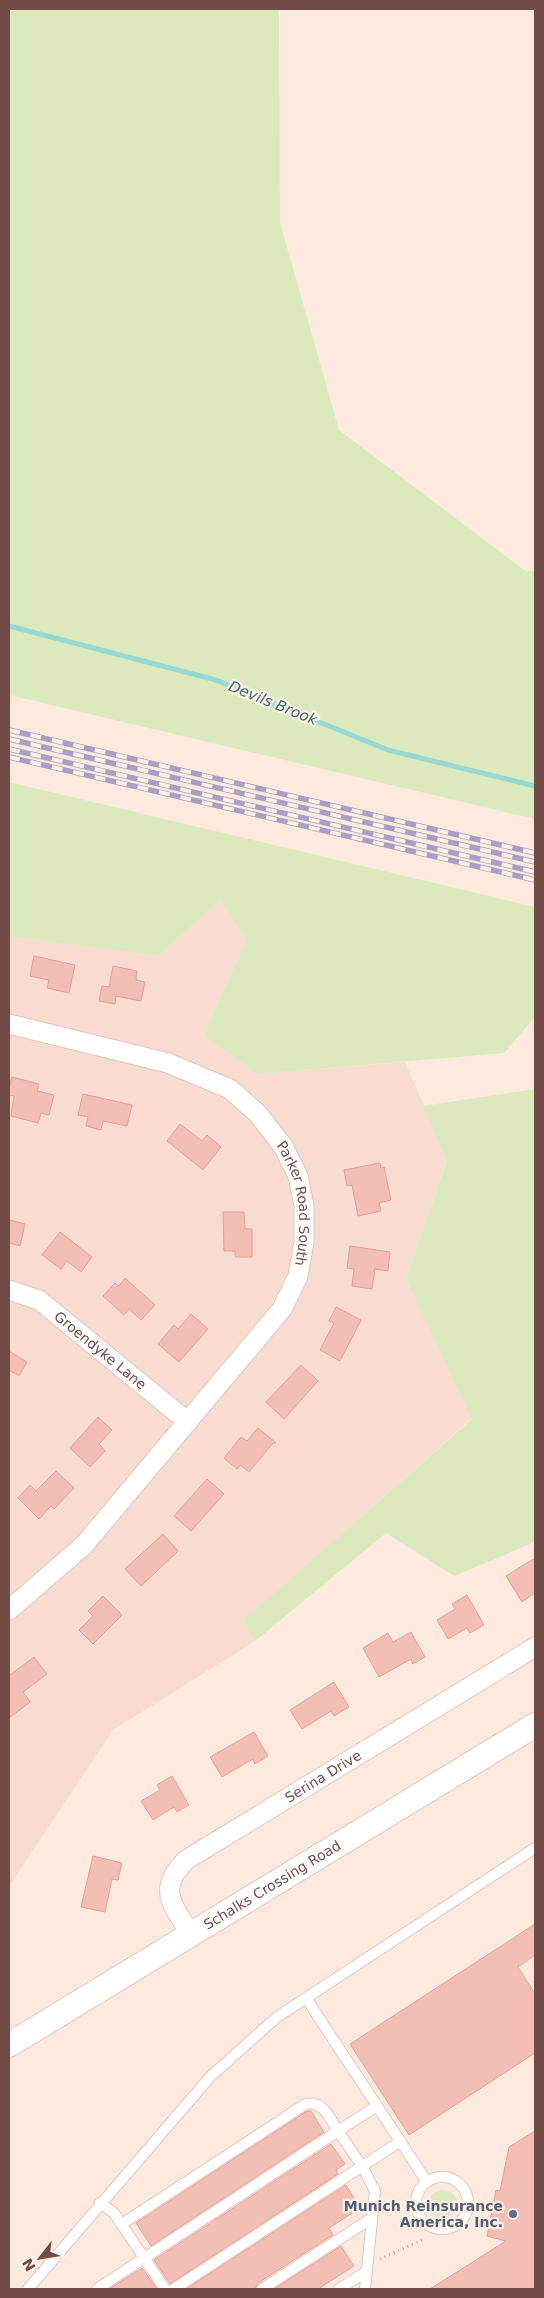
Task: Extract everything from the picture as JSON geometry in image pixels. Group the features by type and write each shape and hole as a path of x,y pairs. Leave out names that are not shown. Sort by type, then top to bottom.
{"street":[{"name":"Parker Road South","path":"9,1024 168,1063 230,1089 258,1114 278,1140 298,1176 304,1206 304,1242 298,1276 282,1309 84,1545 9,1610"},
{"name":"Groendyke Lane","path":"9,1290 39,1300 188,1422"},
{"name":"Serina Drive","path":"191,1935 169,1900 169,1883 175,1871 186,1860 535,1647"},
{"name":"Schalks Crossing Road","path":"9,2045 535,1724"}],"lane":[{"path":"28,2289 210,2077 278,2017 535,1848"},
{"path":"306,1998 428,2182"},
{"path":"122,2224 304,2105 312,2102 318,2104 338,2131 362,2166 374,2191 365,2289"},
{"path":"97,2289 377,2106"},
{"path":"174,2289 401,2141"},
{"path":"436,2178 446,2178 455,2180 462,2187 467,2195 468,2204 460,2222 444,2229 434,2228 420,2216 416,2206 417,2197 421,2188 428,2182 436,2178"},
{"path":"100,2204 114,2213 165,2289"},
{"path":"262,2289 372,2218"},
{"path":"339,2289 367,2270"}],"path":[{"path":"379,2259 424,2239"}],"shaded area":[{"path":"220,900 247,939 204,1035 257,1074 405,1062 447,1159 406,1279 472,1418 245,1620 255,1641 113,1730 9,1886 9,936 158,956"}],"green space":[{"path":"9,9 279,9 280,223 339,430 524,570 535,572 535,819 9,695"},
{"path":"9,782 535,907 535,1017 504,1053 257,1074 204,1035 247,939 220,900 158,956 9,936"},
{"path":"535,1089 535,1542 454,1576 386,1533 255,1641 244,1620 472,1419 406,1279 447,1160 423,1106"},
{"path":"443,2190 453,2194 457,2204 453,2214 443,2218 433,2214 429,2204 433,2194"}],"building":[{"path":"34,956 75,965 69,993 47,988 49,980 30,976"},
{"path":"113,966 137,971 136,980 145,982 141,1001 116,996 115,1004 99,1001 102,986 109,987"},
{"path":"12,1077 39,1084 37,1091 54,1095 49,1115 41,1113 38,1123 11,1116 14,1096 9,1095 9,1088"},
{"path":"83,1094 132,1105 127,1126 103,1121 101,1130 86,1126 88,1117 78,1115"},
{"path":"180,1124 202,1141 207,1135 221,1147 203,1170 167,1141"},
{"path":"380,1163 381,1168 384,1167 391,1200 379,1203 381,1211 358,1216 352,1185 347,1186 344,1170"},
{"path":"223,1212 244,1212 245,1229 252,1229 252,1257 235,1257 235,1251 224,1251"},
{"path":"9,1220 25,1224 20,1246 9,1243"},
{"path":"60,1232 92,1257 81,1272 67,1261 61,1269 42,1255"},
{"path":"350,1246 390,1252 388,1271 375,1269 372,1289 352,1286 354,1269 347,1268"},
{"path":"125,1278 155,1305 141,1320 129,1309 124,1315 103,1296 115,1283 119,1286"},
{"path":"336,1307 361,1320 340,1361 320,1350 334,1323 329,1321"},
{"path":"191,1314 208,1329 179,1362 158,1344 174,1325 178,1329"},
{"path":"9,1351 27,1362 19,1376 9,1370"},
{"path":"301,1365 318,1381 284,1419 266,1402"},
{"path":"98,1417 112,1430 99,1444 105,1451 90,1467 70,1448"},
{"path":"258,1428 276,1443 273,1443 249,1472 240,1465 237,1469 224,1458 241,1437 247,1441"},
{"path":"56,1471 74,1488 54,1509 51,1506 39,1519 18,1498 30,1485 36,1491"},
{"path":"207,1479 224,1494 191,1531 174,1516"},
{"path":"163,1534 178,1551 141,1586 125,1569"},
{"path":"535,1558 535,1593 522,1602 506,1576"},
{"path":"467,1595 484,1625 470,1633 467,1628 448,1639 437,1620 455,1609 452,1604"},
{"path":"103,1596 122,1615 93,1644 79,1630 93,1616 88,1611"},
{"path":"411,1632 425,1657 413,1664 411,1659 379,1677 363,1648 388,1633 393,1642"},
{"path":"34,1657 47,1674 23,1692 30,1702 9,1718 9,1673 10,1675"},
{"path":"334,1682 349,1707 334,1716 331,1711 302,1729 290,1710"},
{"path":"254,1732 268,1756 255,1764 253,1759 222,1777 210,1757"},
{"path":"172,1776 189,1805 177,1812 174,1807 153,1820 141,1801 160,1790 157,1785"},
{"path":"93,1856 122,1863 118,1880 112,1879 105,1912 81,1907"},
{"path":"535,1924 535,1955 518,1967 535,1994 535,2053 409,2135 350,2044"},
{"path":"307,2111 311,2111 324,2132 151,2246 136,2223"},
{"name":"Munich Reinsurance America, Inc.","path":"535,2131 535,2289 430,2289 506,2241 487,2236 496,2190 500,2191 509,2147"},
{"path":"331,2144 345,2164 336,2170 338,2174 170,2284 154,2260"},
{"path":"346,2185 360,2208 329,2228 333,2235 258,2283 255,2289 186,2289"},
{"path":"341,2246 354,2266 318,2289 274,2289"},
{"path":"142,2268 157,2289 109,2289"}],"waterway":[{"name":"Devils Brook","path":"9,626 216,680 388,750 535,786"}],"railway":[{"path":"9,730 535,853"},
{"path":"9,739 535,862"},
{"path":"9,749 535,872"},
{"path":"9,757 535,880"}],"place":[{"name":"Munich Reinsurance America, Inc.","path":"513,2214"}]}
